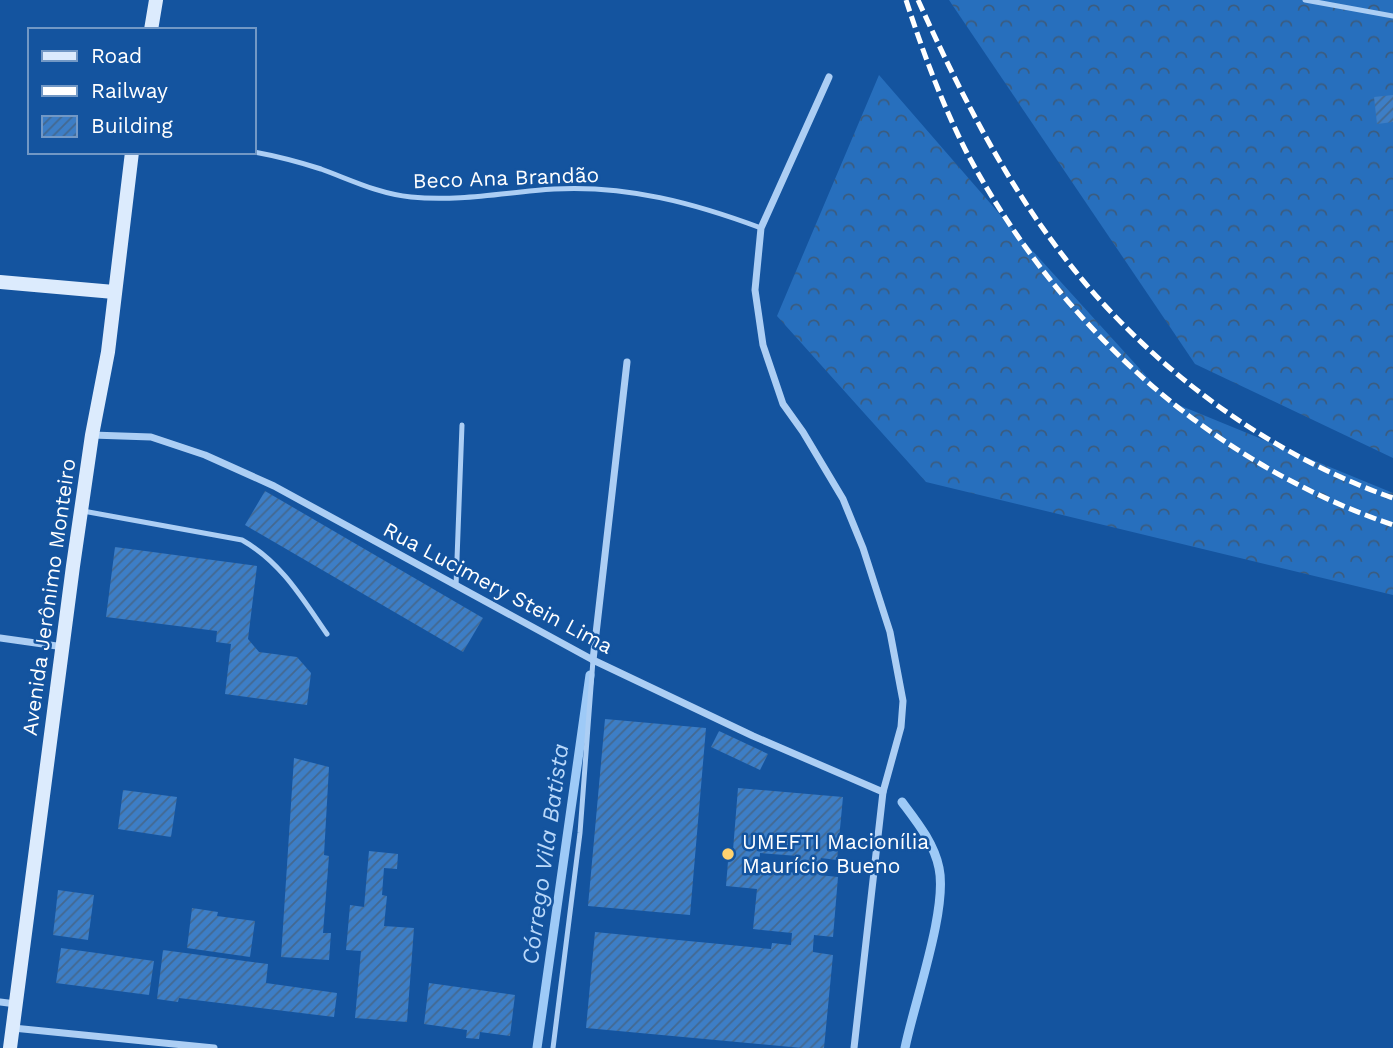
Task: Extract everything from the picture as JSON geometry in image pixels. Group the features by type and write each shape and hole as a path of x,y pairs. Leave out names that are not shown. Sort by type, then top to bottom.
{"street":[{"path":"151,28 156,0"},
{"path":"829,77 761,228 755,290 763,345 783,404 844,499 863,548 890,632 903,701 901,727 883,792 854,1048"},
{"name":"Avenida Jerônimo Monteiro","path":"10,1048 81,510 108,352 132,154"},
{"path":"0,282 114,292"},
{"path":"593,660 627,362"},
{"name":"Rua Lucimery Stein Lima","path":"92,436 151,437 205,455 274,486 593,660 753,736 883,792"},
{"path":"0,638 64,646"},
{"path":"0,1002 16,1004"},
{"path":"13,1028 214,1048"}],"lane":[{"path":"1305,0 1393,16"},
{"name":"Beco Ana Brandão","path":"256,153 320,169 391,195 432,199 558,189 631,192 711,209 761,228"},
{"path":"456,586 462,425"},
{"path":"81,510 242,540 257,548 287,576 327,634"},
{"path":"552,1048 580,833 593,660"}],"green space":[{"path":"949,0 1393,0 1393,458 1195,364"},
{"path":"879,75 1010,226 1169,401 1393,493 1393,595 926,482 777,316"}],"building":[{"path":"1393,95 1393,122 1377,124 1374,97"},
{"path":"265,491 483,618 463,652 245,525"},
{"path":"115,547 257,566 248,639 259,652 297,657 311,673 307,705 225,694 231,644 216,642 217,631 106,617"},
{"path":"605,719 706,728 690,915 588,906"},
{"path":"719,731 768,754 760,770 711,747"},
{"path":"294,758 329,767 324,855 329,856 323,933 331,933 329,960 281,957"},
{"path":"738,788 843,797 837,860 821,858 819,875 838,877 833,937 814,935 813,947 813,952 833,955 824,1048 586,1028 595,932 771,949 772,943 791,945 792,933 753,929 757,889 726,886 729,849 733,850","holes":["760,853 798,856 797,873 759,869"]},
{"path":"123,790 177,797 171,837 118,829"},
{"path":"369,851 398,854 397,869 384,868 382,895 387,896 384,926 414,928 407,1022 355,1018 361,951 346,950 350,905 364,907"},
{"path":"58,890 94,895 88,940 53,935"},
{"path":"192,908 218,912 217,916 255,921 250,957 187,948"},
{"path":"61,948 154,961 149,995 56,983"},
{"path":"163,950 268,964 266,983 337,993 334,1017 179,998 178,1002 157,999"},
{"path":"429,983 515,995 510,1036 480,1032 479,1039 466,1038 467,1030 424,1024"}],"waterway":[{"name":"Córrego Vila Batista","path":"537,1048 590,675"},
{"path":"902,802 933,850 939,868 940,886 935,931 905,1048"}],"railway":[{"path":"906,0 949,116 967,153 1004,215 1046,274 1093,329 1145,380 1201,425 1261,464 1325,498 1393,525"},
{"path":"918,0 964,97 1018,191 1058,249 1091,290 1127,328 1207,398 1251,428 1344,479 1393,498"}],"place":[{"name":"UMEFTI Macionília Maurício Bueno","path":"728,854"}]}
